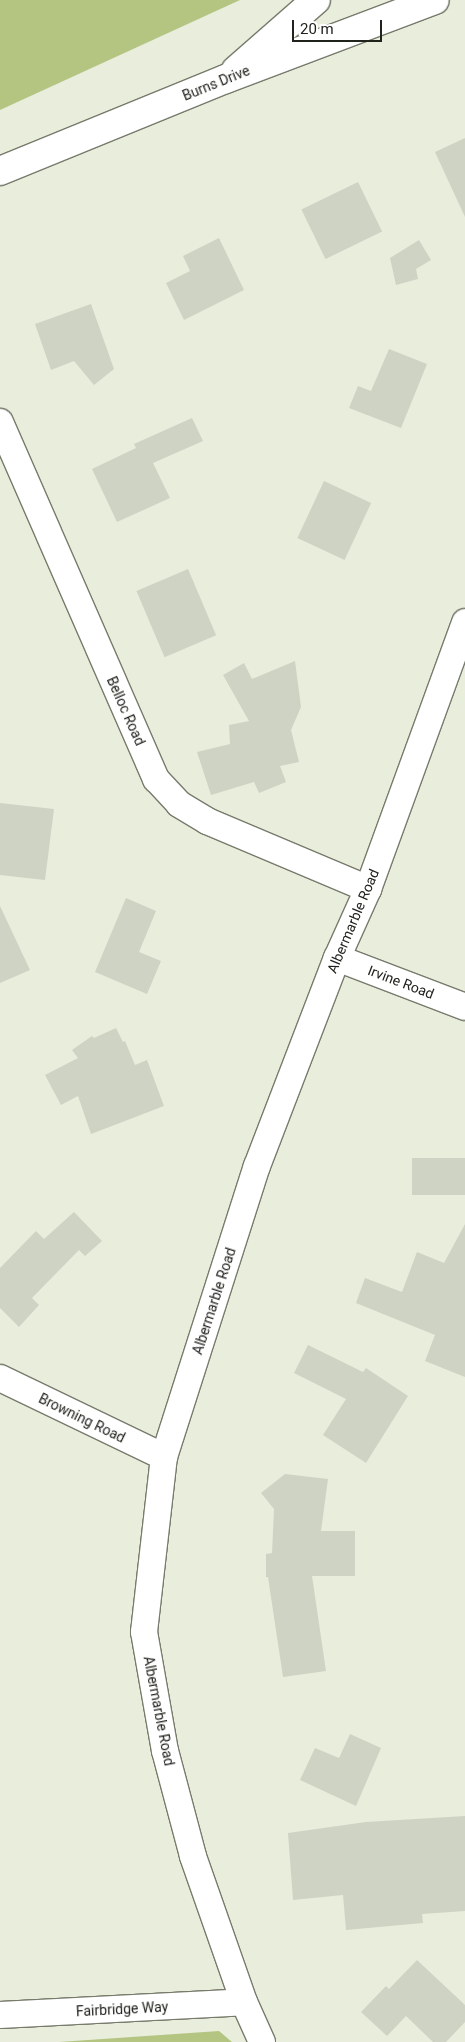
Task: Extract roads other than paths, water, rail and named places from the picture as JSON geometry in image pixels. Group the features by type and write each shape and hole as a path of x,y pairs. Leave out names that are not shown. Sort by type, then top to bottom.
{"main road":[{"path":"226,79 316,0"},
{"name":"Burns Drive","path":"0,171 226,79 435,0"}],"street":[{"name":"Belloc Road","path":"0,422 156,779 179,804 207,821 368,889"},
{"name":"Albermarble Road","path":"262,2042 244,2002 193,1856 164,1751 144,1632 164,1457 257,1166 337,958 368,889 465,622"},
{"name":"Irvine Road","path":"337,958 465,1007"},
{"name":"Browning Road","path":"0,1378 164,1457"},
{"name":"Fairbridge Way","path":"0,2015 244,2002"}]}
